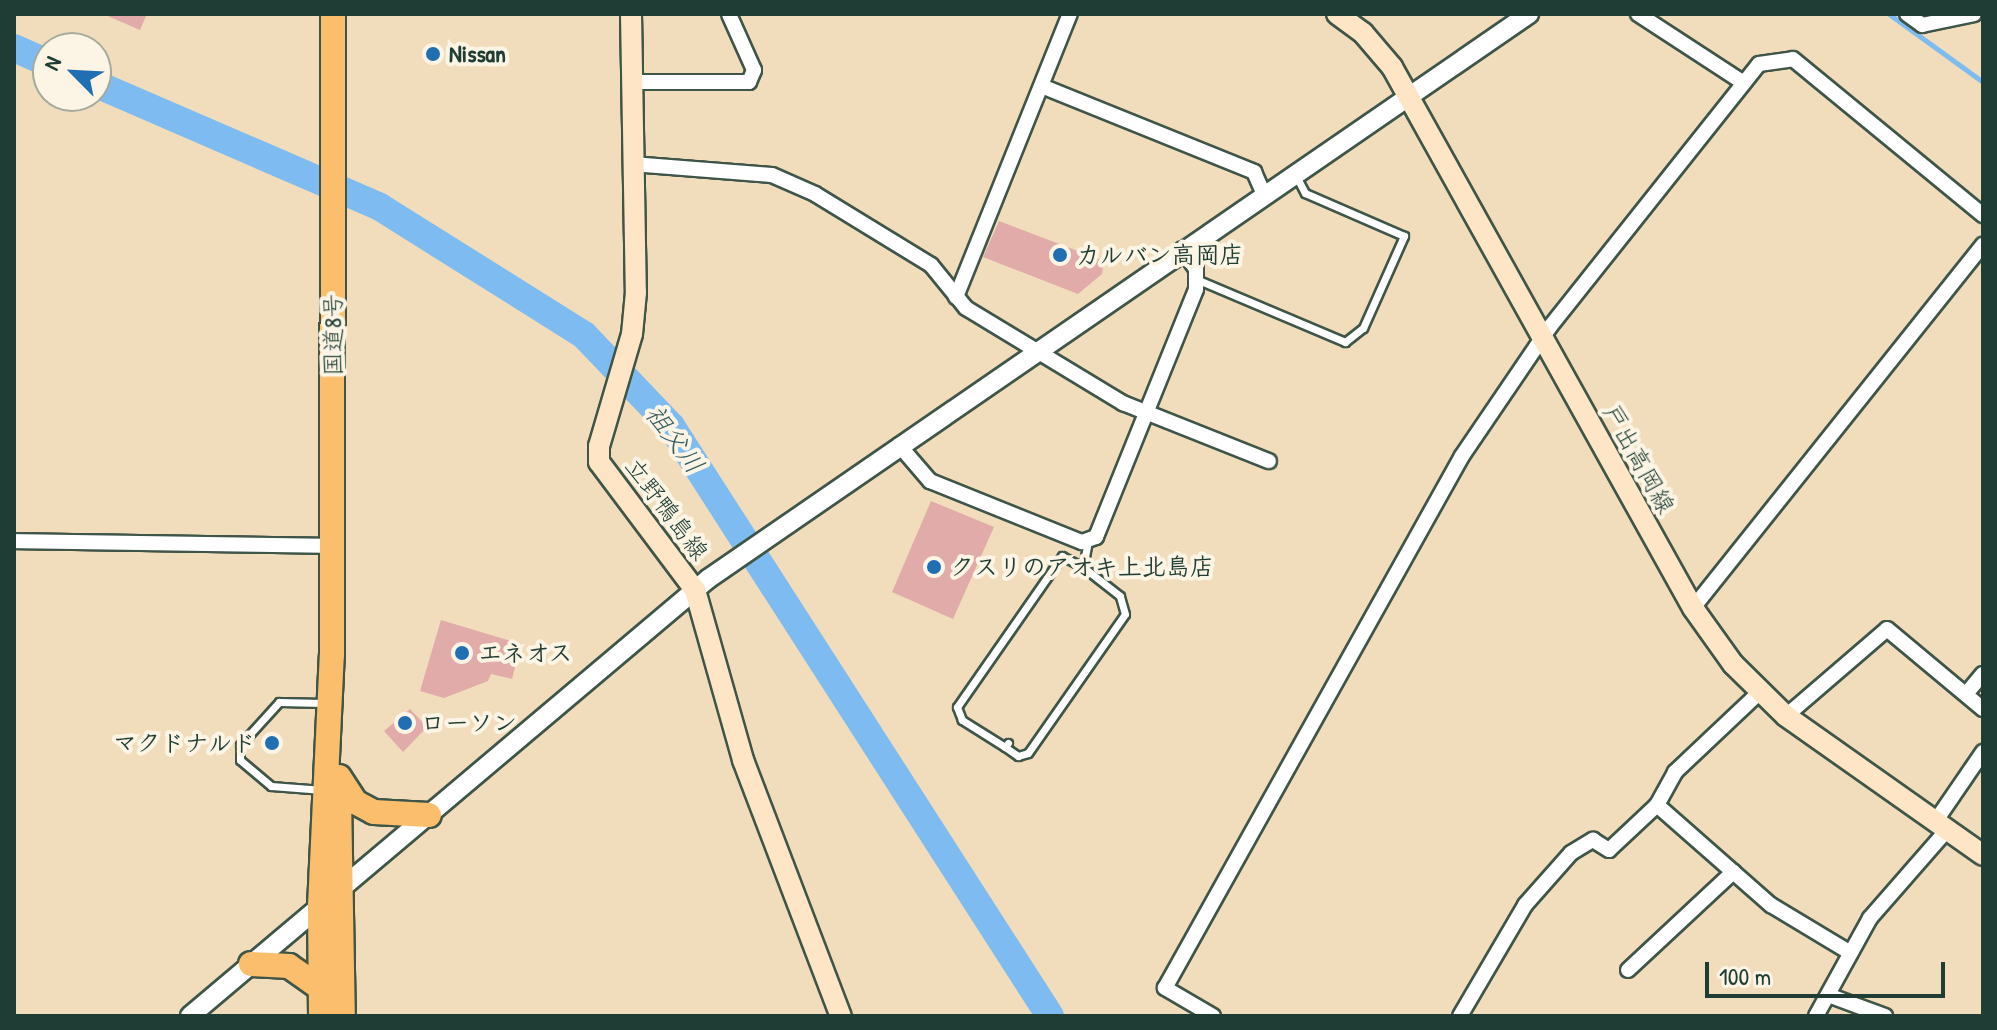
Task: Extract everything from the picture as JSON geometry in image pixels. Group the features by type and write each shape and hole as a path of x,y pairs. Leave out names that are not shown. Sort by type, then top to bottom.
{"highway":[{"name":"国道8号","path":"321,1016 320,906 332,783 336,138 333,14"},
{"name":"国道8号","path":"332,655 329,703 332,783 343,886 343,1016"},
{"path":"332,783 355,802 374,812 429,815"},
{"path":"251,964 289,966 321,988"}],"main road":[{"name":"立野鴨島線","path":"631,14 632,334 599,446 599,462 702,584 743,760 841,1016"},
{"name":"戸出高岡線","path":"1337,14 1363,33 1410,98 1693,608 1760,692 1786,716 1983,855"}],"street":[{"path":"632,82 749,82 754,70 729,14"},
{"path":"956,297 1044,87 1070,14"},
{"path":"190,1016 702,584 1034,350 1410,98 1529,14"},
{"path":"1638,14 1744,83"},
{"path":"1907,14 1922,25 1974,14"},
{"path":"1213,1016 1165,988 1462,456 1541,339 1759,64 1793,59 1983,215"},
{"path":"1044,87 1254,172 1264,194"},
{"path":"632,164 772,175 877,228 931,265 956,297 1034,350 1144,413 1254,450 1269,461"},
{"path":"1693,608 1983,245"},
{"path":"899,445 930,481 1088,541 1100,530 1196,279 1196,269 1182,249"},
{"path":"14,541 332,546"},
{"path":"1786,716 1887,629 1983,709"},
{"path":"1966,694 1983,674"},
{"path":"1460,1016 1525,905 1571,853 1593,840 1609,850 1657,805 1675,772 1760,692"},
{"path":"1816,1016 1870,918 1941,826 1983,752"},
{"path":"1657,805 1771,905 1851,953"},
{"path":"1628,970 1733,872"},
{"path":"1828,995 1885,1016"}],"lane":[{"path":"1196,279 1345,342 1363,328 1404,236 1305,193 1294,174"},
{"path":"1301,336 1305,325"},
{"path":"1083,567 1088,541"},
{"path":"1062,556 1083,567 1120,596 1125,614 1028,753 1018,756 1006,745 962,720 957,707 1062,556"},
{"path":"329,703 279,702 240,745 240,760 271,786 332,783"}],"building":[{"path":"103,14 141,14 146,16 140,30"},
{"path":"999,221 1104,261 1102,274 1078,294 983,257"},
{"path":"931,501 994,527 953,619 892,592"},
{"path":"441,620 521,644 512,679 491,674 488,681 444,698 420,691"},
{"path":"410,709 427,727 403,752 384,731"}],"waterway":[{"path":"1889,14 1983,82"},
{"path":"1924,17 1938,14"},
{"name":"祖父川","path":"14,48 32,56"},
{"name":"祖父川","path":"112,91 380,207 584,335 671,426 1050,1016"}],"place":[{"name":"Nissan","path":"433,54"},
{"name":"カルバン高岡店","path":"1060,255"},
{"name":"クスリのアオキ上北島店","path":"934,567"},
{"name":"エネオス","path":"462,653"},
{"name":"ローソン","path":"405,723"},
{"name":"マクドナルド","path":"272,743"}]}
